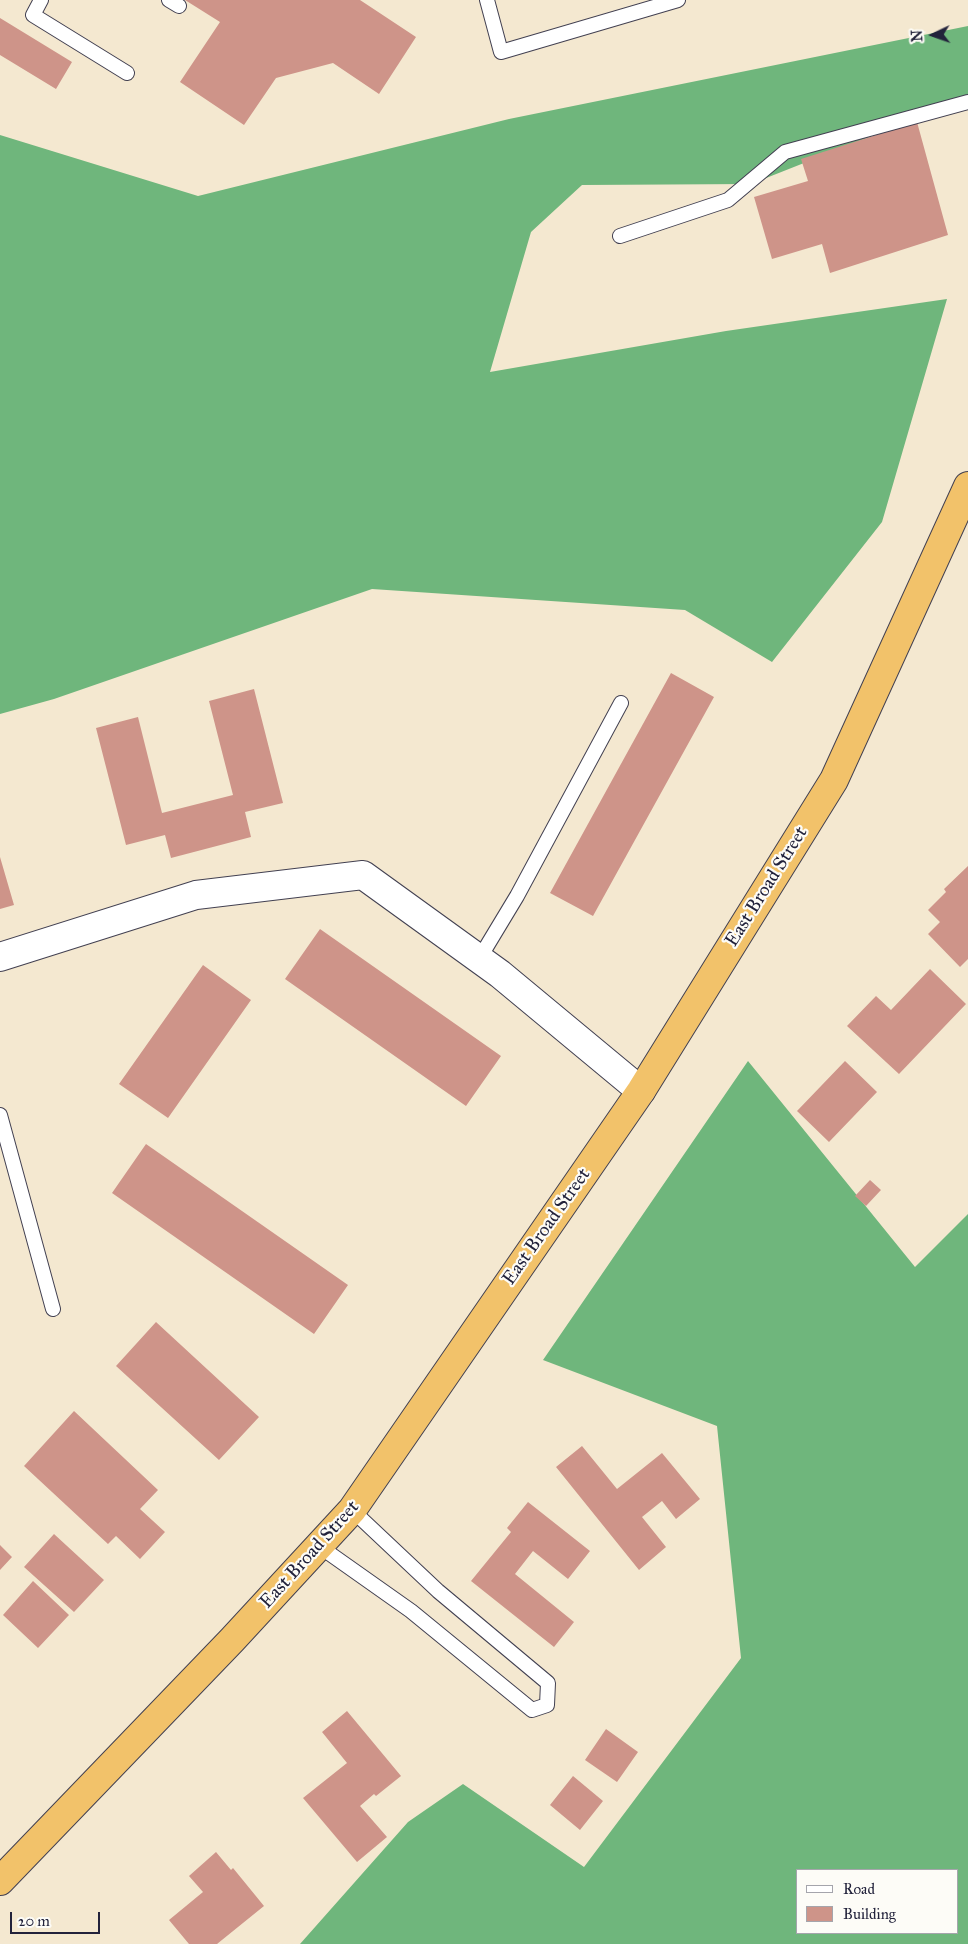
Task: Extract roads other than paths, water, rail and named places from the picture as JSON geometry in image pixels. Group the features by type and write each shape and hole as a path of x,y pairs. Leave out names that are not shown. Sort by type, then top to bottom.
{"highway":[{"name":"East Broad Street","path":"0,1880 232,1640 352,1510 641,1091 834,780 968,486"}],"street":[{"path":"0,957 196,895 363,876 500,974 641,1091"}],"lane":[{"path":"41,0 33,16 127,73"},
{"path":"486,0 501,52 678,0"},
{"path":"620,236 728,200 785,152 968,102"},
{"path":"479,959 517,896 621,703"},
{"path":"0,1115 53,1309"},
{"path":"319,1546 411,1611 532,1710 547,1705 548,1682 438,1591 352,1510"}]}
